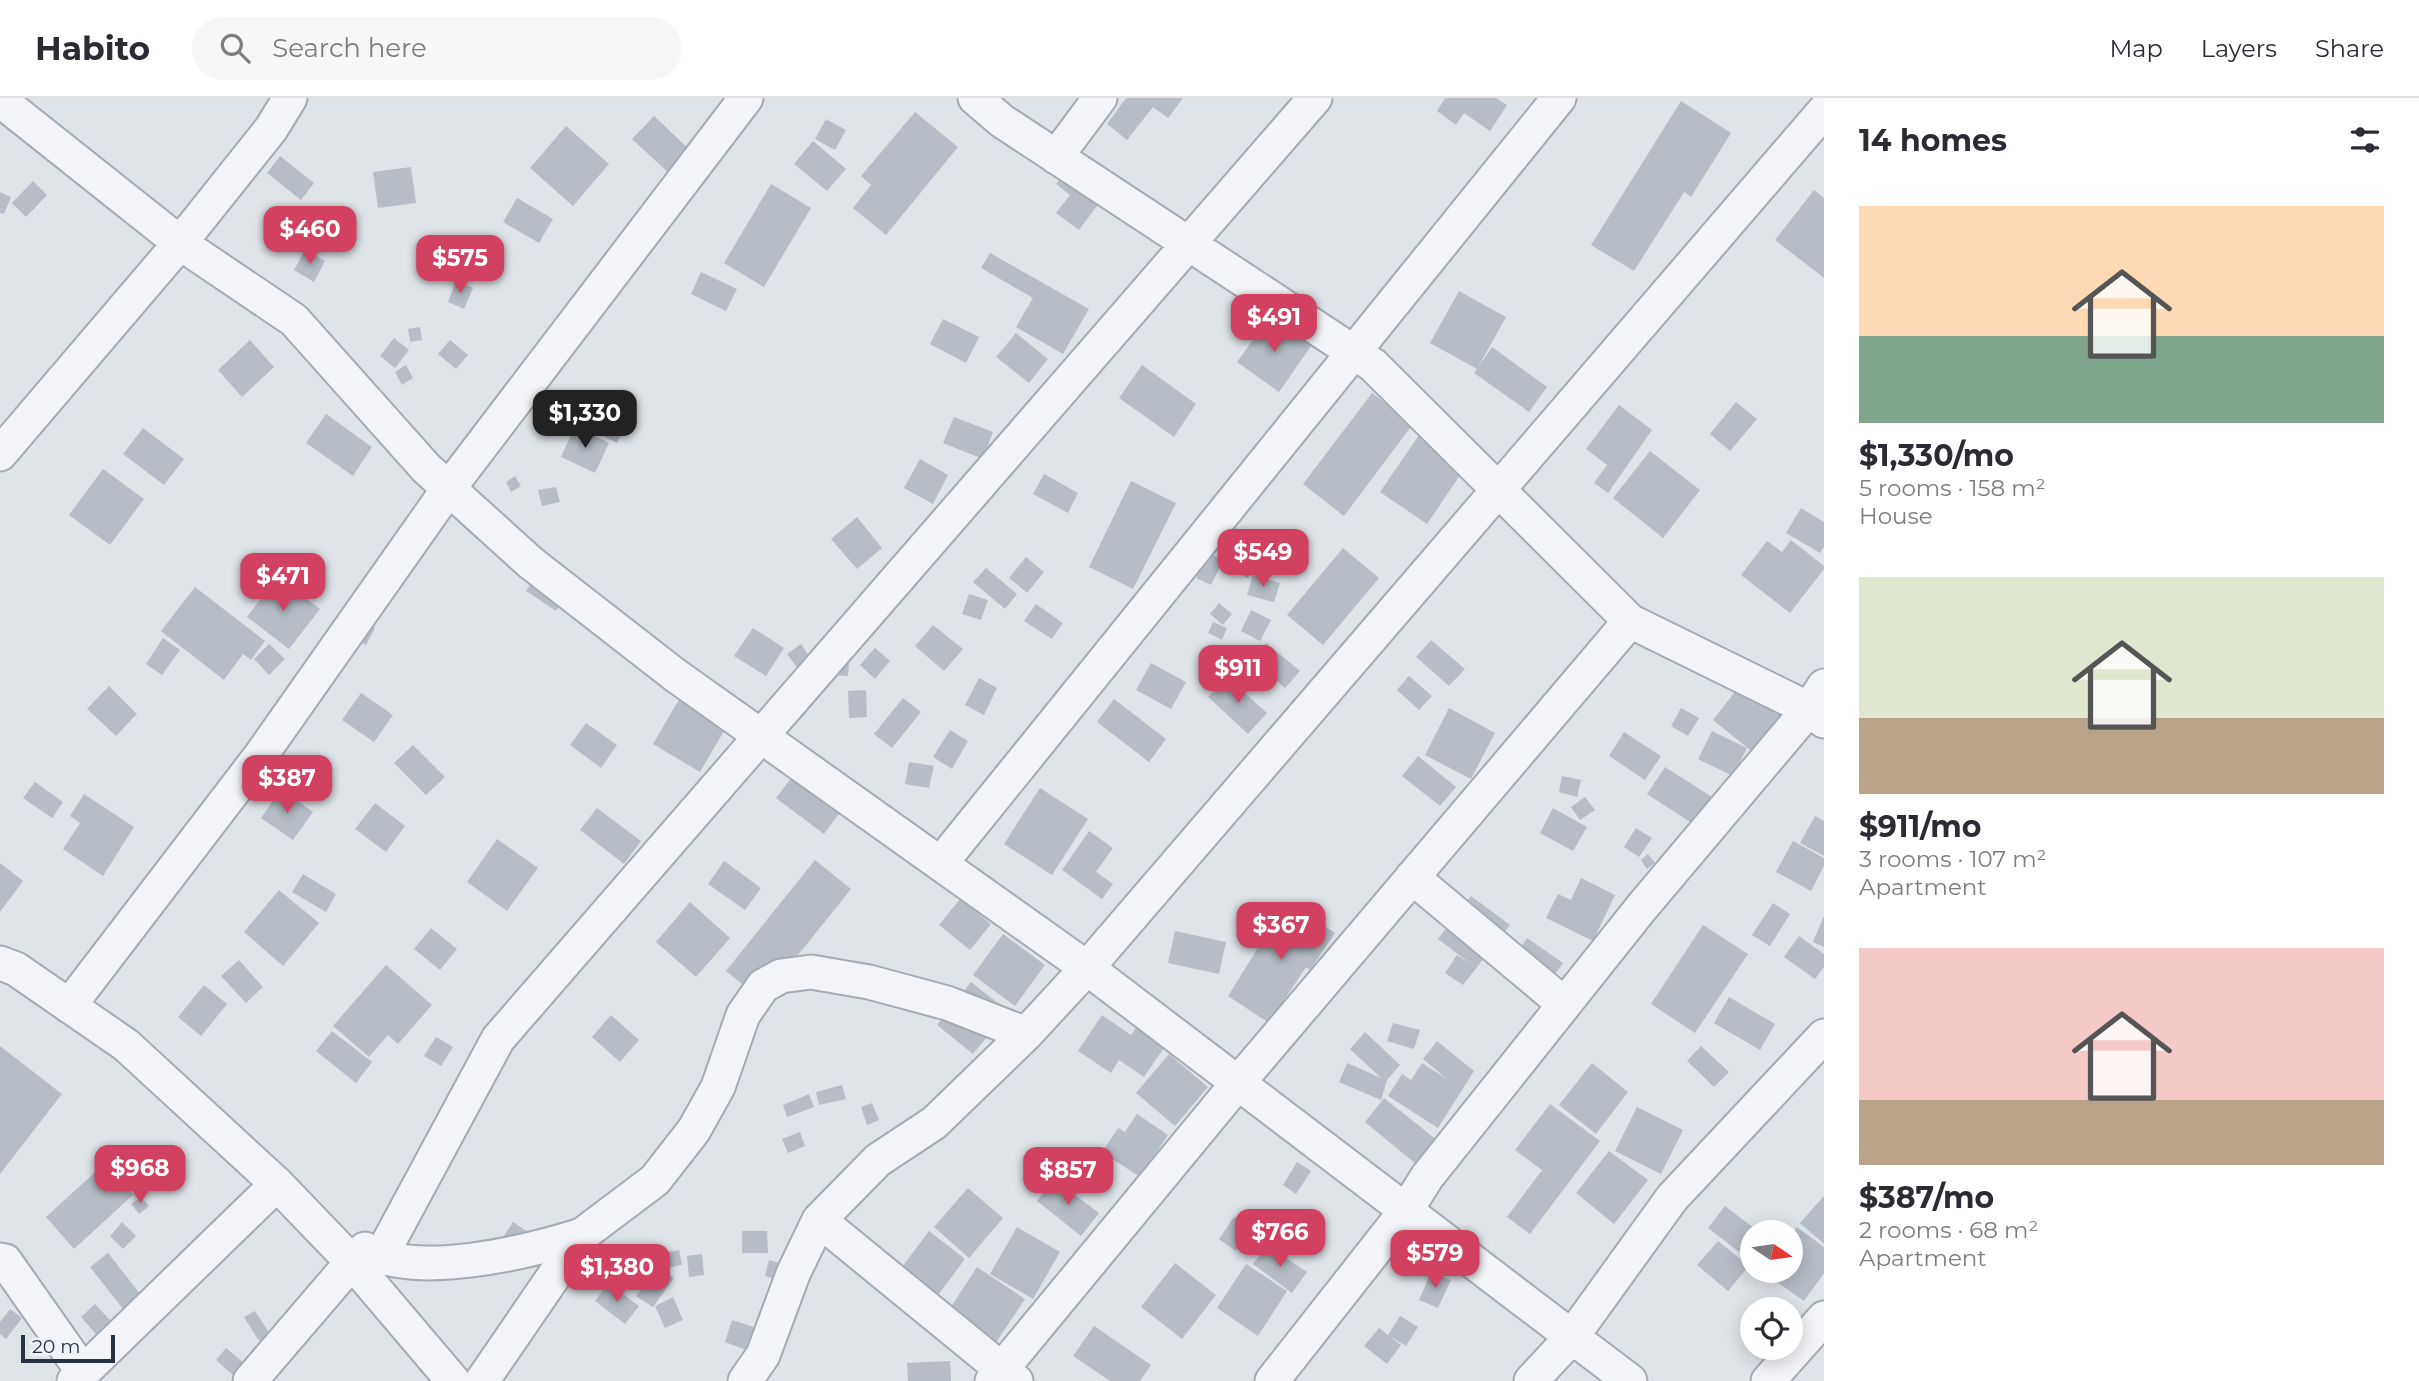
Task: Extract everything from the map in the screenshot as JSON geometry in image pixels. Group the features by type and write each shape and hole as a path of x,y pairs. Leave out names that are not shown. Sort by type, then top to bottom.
{"street":[{"path":"0,454 180,243 271,129 290,98"},
{"path":"69,1006 261,755 449,488 746,98"},
{"path":"975,98 1002,121 1055,157 1373,365 1630,621 1819,705 1564,1004 1427,1177 1405,1212 1272,1381"},
{"path":"1055,157 1100,98"},
{"path":"250,1381 366,1260 498,1039 1315,98"},
{"path":"941,863 1559,98"},
{"path":"0,100 180,243 295,320 426,468 531,563 676,675 1087,968 1630,1381"},
{"path":"746,1381 763,1354 793,1274 819,1220 878,1160 933,1123 1026,1034 1087,968 1824,111"},
{"path":"819,1220 1003,1377 1237,1084 1630,621"},
{"path":"1412,877 1564,1004"},
{"path":"0,963 16,969 126,1045 303,1211 366,1260 453,1381"},
{"path":"482,1381 583,1235 654,1180 695,1130 718,1087 743,1015 763,986 781,976 811,972 869,982 947,1003 1026,1034"},
{"path":"1531,1381 1571,1338 1672,1198 1824,1035"},
{"path":"0,1260 5,1261 78,1376 277,1184"},
{"path":"366,1260 451,1262 517,1255 583,1235"},
{"path":"1768,1381 1824,1318"}],"building":[{"path":"1126,98 1183,98 1168,118 1153,107 1127,140 1107,124"},
{"path":"1445,98 1496,98 1507,105 1490,131 1464,113 1456,125 1437,111"},
{"path":"1681,101 1731,133 1691,197 1684,192 1634,271 1591,245"},
{"path":"915,112 958,147 886,235 853,208 871,185 861,176"},
{"path":"654,116 694,154 673,177 632,139"},
{"path":"826,119 846,130 835,150 815,139"},
{"path":"566,126 609,164 573,206 530,168"},
{"path":"813,141 846,169 827,191 794,164"},
{"path":"280,156 314,183 301,200 267,173"},
{"path":"1072,163 1109,190 1079,230 1056,213 1070,195 1056,184"},
{"path":"411,167 416,203 378,208 373,172"},
{"path":"33,181 47,195 26,217 12,203"},
{"path":"771,184 811,208 764,287 724,263"},
{"path":"1814,190 1824,198 1824,278 1775,240"},
{"path":"0,192 11,197 4,214 0,213"},
{"path":"517,198 553,219 539,243 503,222"},
{"path":"305,250 325,261 314,282 294,270"},
{"path":"990,253 1089,309 1063,354 1016,327 1033,298 981,268"},
{"path":"701,272 737,289 726,311 691,294"},
{"path":"456,281 473,288 464,309 448,302"},
{"path":"1459,291 1506,317 1477,369 1430,343"},
{"path":"1270,316 1311,346 1279,392 1237,362"},
{"path":"943,319 979,337 966,363 930,344"},
{"path":"420,327 422,340 410,342 408,329"},
{"path":"1016,333 1048,359 1029,383 996,357"},
{"path":"394,338 409,350 395,368 380,356"},
{"path":"250,340 274,367 242,397 218,370"},
{"path":"450,340 468,355 456,369 438,354"},
{"path":"1492,347 1547,387 1529,412 1474,373"},
{"path":"406,365 413,378 402,385 395,372"},
{"path":"1142,365 1196,404 1174,437 1119,398"},
{"path":"1372,393 1413,424 1344,516 1303,484"},
{"path":"592,398 630,417 617,443 579,424"},
{"path":"1736,402 1757,419 1730,451 1710,434"},
{"path":"1619,405 1652,430 1608,493 1594,483 1607,465 1586,449"},
{"path":"326,414 372,447 353,476 306,443"},
{"path":"954,417 993,432 983,459 943,443"},
{"path":"575,426 609,443 595,473 561,457"},
{"path":"143,428 184,459 164,485 123,454"},
{"path":"1421,432 1467,465 1427,524 1380,492"},
{"path":"1650,451 1700,490 1663,538 1613,498"},
{"path":"920,459 948,475 933,504 904,488"},
{"path":"103,469 144,499 110,545 69,515"},
{"path":"1044,474 1078,493 1068,513 1033,494"},
{"path":"515,476 521,486 511,492 506,482"},
{"path":"1131,481 1176,503 1133,589 1089,567"},
{"path":"556,487 560,502 542,506 538,490"},
{"path":"1801,508 1824,522 1824,547 1820,553 1786,533"},
{"path":"857,517 882,548 857,569 831,539"},
{"path":"1791,540 1824,566 1824,569 1790,613 1741,575 1767,541 1782,552"},
{"path":"1240,547 1259,556 1248,578 1229,569"},
{"path":"1343,548 1379,578 1323,645 1287,615"},
{"path":"1210,553 1223,561 1211,585 1196,578"},
{"path":"1026,557 1044,572 1027,593 1009,578"},
{"path":"986,568 1017,594 1005,609 973,582"},
{"path":"539,572 568,592 556,611 526,591"},
{"path":"1253,575 1280,583 1274,602 1247,595"},
{"path":"278,576 320,609 289,649 247,617"},
{"path":"195,587 265,641 251,660 243,654 224,680 161,631"},
{"path":"969,594 988,600 981,620 962,614"},
{"path":"1219,603 1232,614 1223,625 1210,614"},
{"path":"1036,604 1063,623 1052,639 1024,621"},
{"path":"1251,610 1271,620 1260,641 1241,631"},
{"path":"353,616 375,628 366,645 344,632"},
{"path":"1213,622 1227,628 1222,640 1208,633"},
{"path":"933,625 963,649 944,671 915,646"},
{"path":"753,628 784,648 766,676 734,656"},
{"path":"163,638 180,650 162,675 146,664"},
{"path":"1431,640 1465,669 1449,686 1416,657"},
{"path":"1266,643 1300,671 1285,688 1252,659"},
{"path":"269,644 285,659 269,675 254,659"},
{"path":"801,644 811,659 798,669 787,654"},
{"path":"850,647 848,676 825,675"},
{"path":"875,648 890,661 875,679 860,665"},
{"path":"1151,663 1186,682 1171,709 1136,690"},
{"path":"1409,676 1432,696 1419,710 1397,690"},
{"path":"1227,677 1267,713 1248,734 1208,697"},
{"path":"979,678 997,688 984,715 965,705"},
{"path":"1745,679 1786,711 1754,753 1713,720"},
{"path":"109,686 137,714 116,736 87,709"},
{"path":"866,690 867,717 849,718 848,691"},
{"path":"684,691 731,719 700,772 653,744"},
{"path":"361,693 393,715 374,742 342,720"},
{"path":"903,698 921,712 892,748 874,734"},
{"path":"1114,699 1166,739 1149,762 1097,722"},
{"path":"1449,708 1495,733 1471,779 1425,755"},
{"path":"1681,708 1699,718 1688,736 1671,726"},
{"path":"586,723 617,745 601,768 570,745"},
{"path":"950,730 968,741 952,769 933,757"},
{"path":"1712,731 1747,748 1733,776 1698,759"},
{"path":"1624,732 1661,756 1645,780 1609,756"},
{"path":"413,745 445,777 426,795 394,763"},
{"path":"1418,756 1456,787 1440,806 1402,776"},
{"path":"909,762 934,766 929,788 905,784"},
{"path":"1665,767 1731,809 1713,837 1647,794"},
{"path":"793,776 841,811 824,834 776,798"},
{"path":"1562,776 1581,780 1577,797 1559,792"},
{"path":"35,782 63,802 52,818 23,798"},
{"path":"1040,788 1088,819 1052,875 1004,844"},
{"path":"281,789 313,812 293,840 261,818"},
{"path":"84,794 134,827 103,876 63,849 80,823 70,816"},
{"path":"1585,797 1595,810 1580,820 1571,807"},
{"path":"375,803 405,826 386,852 355,829"},
{"path":"597,808 641,841 624,864 580,830"},
{"path":"1553,808 1587,827 1573,851 1540,833"},
{"path":"1815,816 1824,821 1824,856 1800,843"},
{"path":"1636,828 1652,838 1639,857 1624,847"},
{"path":"1089,831 1113,848 1096,872 1113,884 1102,899 1062,870"},
{"path":"497,839 538,868 507,911 467,882"},
{"path":"1793,841 1824,858 1824,866 1811,891 1776,872"},
{"path":"1648,854 1655,863 1647,869 1641,860"},
{"path":"815,860 851,889 762,1000 726,971"},
{"path":"724,861 761,888 745,910 708,884"},
{"path":"0,863 23,881 0,912"},
{"path":"303,874 336,894 326,912 292,892"},
{"path":"1581,878 1615,895 1593,941 1546,918 1558,894 1571,900"},
{"path":"279,890 319,923 283,966 244,932"},
{"path":"1471,896 1510,925 1463,985 1445,973 1457,955 1471,964 1438,939"},
{"path":"960,899 991,924 970,950 939,925"},
{"path":"1287,901 1335,933 1310,970 1306,967 1269,1023 1228,996"},
{"path":"690,902 730,938 696,977 656,942"},
{"path":"1773,903 1790,914 1770,946 1752,935"},
{"path":"1824,916 1824,947 1813,942"},
{"path":"1703,925 1748,954 1695,1033 1651,1004"},
{"path":"431,928 457,949 440,970 414,949"},
{"path":"1175,931 1226,942 1219,974 1168,963"},
{"path":"1003,934 1045,965 1015,1006 973,975"},
{"path":"1799,936 1824,954 1824,967 1815,979 1784,957"},
{"path":"1527,938 1563,963 1551,980 1516,955"},
{"path":"239,960 263,987 246,1003 221,976"},
{"path":"386,965 432,1005 398,1044 388,1035 369,1057 333,1026"},
{"path":"971,982 1008,1011 973,1054 937,1025"},
{"path":"204,985 227,1004 201,1036 178,1017"},
{"path":"1729,997 1775,1024 1760,1050 1714,1023"},
{"path":"611,1015 639,1040 620,1062 592,1037"},
{"path":"1102,1015 1131,1035 1141,1020 1170,1039 1144,1077 1119,1060 1111,1073 1078,1051"},
{"path":"1393,1023 1420,1030 1414,1049 1387,1041"},
{"path":"332,1031 372,1062 356,1083 316,1051"},
{"path":"1365,1032 1400,1065 1387,1080 1381,1100 1339,1082 1347,1063 1381,1078 1350,1049"},
{"path":"436,1037 453,1047 441,1066 424,1056"},
{"path":"1437,1041 1474,1071 1438,1128 1388,1096 1402,1074 1411,1080 1422,1063 1447,1079 1423,1059"},
{"path":"0,1046 62,1094 0,1174"},
{"path":"1701,1046 1729,1072 1714,1087 1687,1061"},
{"path":"1169,1054 1208,1087 1175,1126 1136,1093"},
{"path":"1592,1063 1628,1092 1596,1134 1559,1105"},
{"path":"842,1085 846,1099 819,1105 816,1092"},
{"path":"809,1094 814,1107 787,1117 783,1105"},
{"path":"1384,1098 1442,1144 1422,1169 1365,1122"},
{"path":"872,1103 879,1120 867,1125 861,1107"},
{"path":"1550,1104 1600,1141 1530,1234 1507,1217 1542,1170 1515,1150"},
{"path":"1637,1107 1683,1130 1661,1174 1615,1151"},
{"path":"1137,1114 1168,1135 1140,1177 1102,1152 1118,1128 1125,1132"},
{"path":"800,1132 805,1146 788,1153 782,1139"},
{"path":"1609,1151 1648,1180 1614,1224 1576,1193"},
{"path":"1297,1162 1311,1171 1296,1194 1283,1185"},
{"path":"105,1163 133,1195 74,1249 46,1217"},
{"path":"1054,1179 1099,1213 1081,1236 1037,1201"},
{"path":"968,1188 1003,1218 969,1258 934,1227"},
{"path":"1824,1196 1824,1244 1803,1226 1803,1220"},
{"path":"141,1197 149,1206 139,1214 131,1204"},
{"path":"1725,1206 1743,1220 1740,1220 1740,1253 1708,1228"},
{"path":"1234,1217 1251,1229 1236,1251 1219,1239"},
{"path":"122,1222 136,1236 123,1249 110,1236"},
{"path":"513,1222 542,1241 525,1268 495,1249"},
{"path":"1017,1227 1060,1252 1033,1299 990,1274"},
{"path":"742,1231 767,1231 768,1253 742,1253"},
{"path":"929,1231 965,1259 932,1303 896,1275"},
{"path":"1803,1231 1824,1247 1824,1273 1804,1301 1803,1297 1798,1297 1778,1283 1803,1283"},
{"path":"1718,1241 1740,1259 1740,1277 1728,1291 1697,1265"},
{"path":"1267,1245 1307,1272 1292,1293 1253,1264"},
{"path":"679,1250 682,1265 662,1269 658,1254"},
{"path":"108,1253 141,1295 123,1309 90,1267"},
{"path":"702,1254 704,1275 689,1277 687,1256"},
{"path":"769,1260 810,1272 806,1288 765,1276"},
{"path":"620,1262 649,1271 645,1283 658,1266 674,1278 653,1307 636,1296 641,1290 614,1282"},
{"path":"1175,1263 1216,1295 1182,1339 1141,1307"},
{"path":"1246,1264 1287,1291 1258,1336 1217,1308"},
{"path":"977,1267 1025,1299 995,1344 947,1313"},
{"path":"1431,1272 1451,1280 1438,1308 1419,1300"},
{"path":"608,1283 639,1306 625,1324 595,1301"},
{"path":"673,1297 683,1320 665,1328 655,1306"},
{"path":"95,1304 111,1321 96,1334 81,1317"},
{"path":"10,1309 22,1318 6,1339 0,1334 0,1322"},
{"path":"255,1311 270,1334 259,1341 244,1317"},
{"path":"1400,1316 1418,1327 1406,1346 1388,1335"},
{"path":"732,1320 754,1327 746,1350 725,1342"},
{"path":"1094,1326 1151,1365 1140,1381 1110,1381 1073,1356"},
{"path":"1379,1328 1401,1345 1387,1364 1364,1346"},
{"path":"226,1348 244,1363 234,1376 216,1360"},
{"path":"950,1361 951,1381 908,1381 907,1363"}]}
